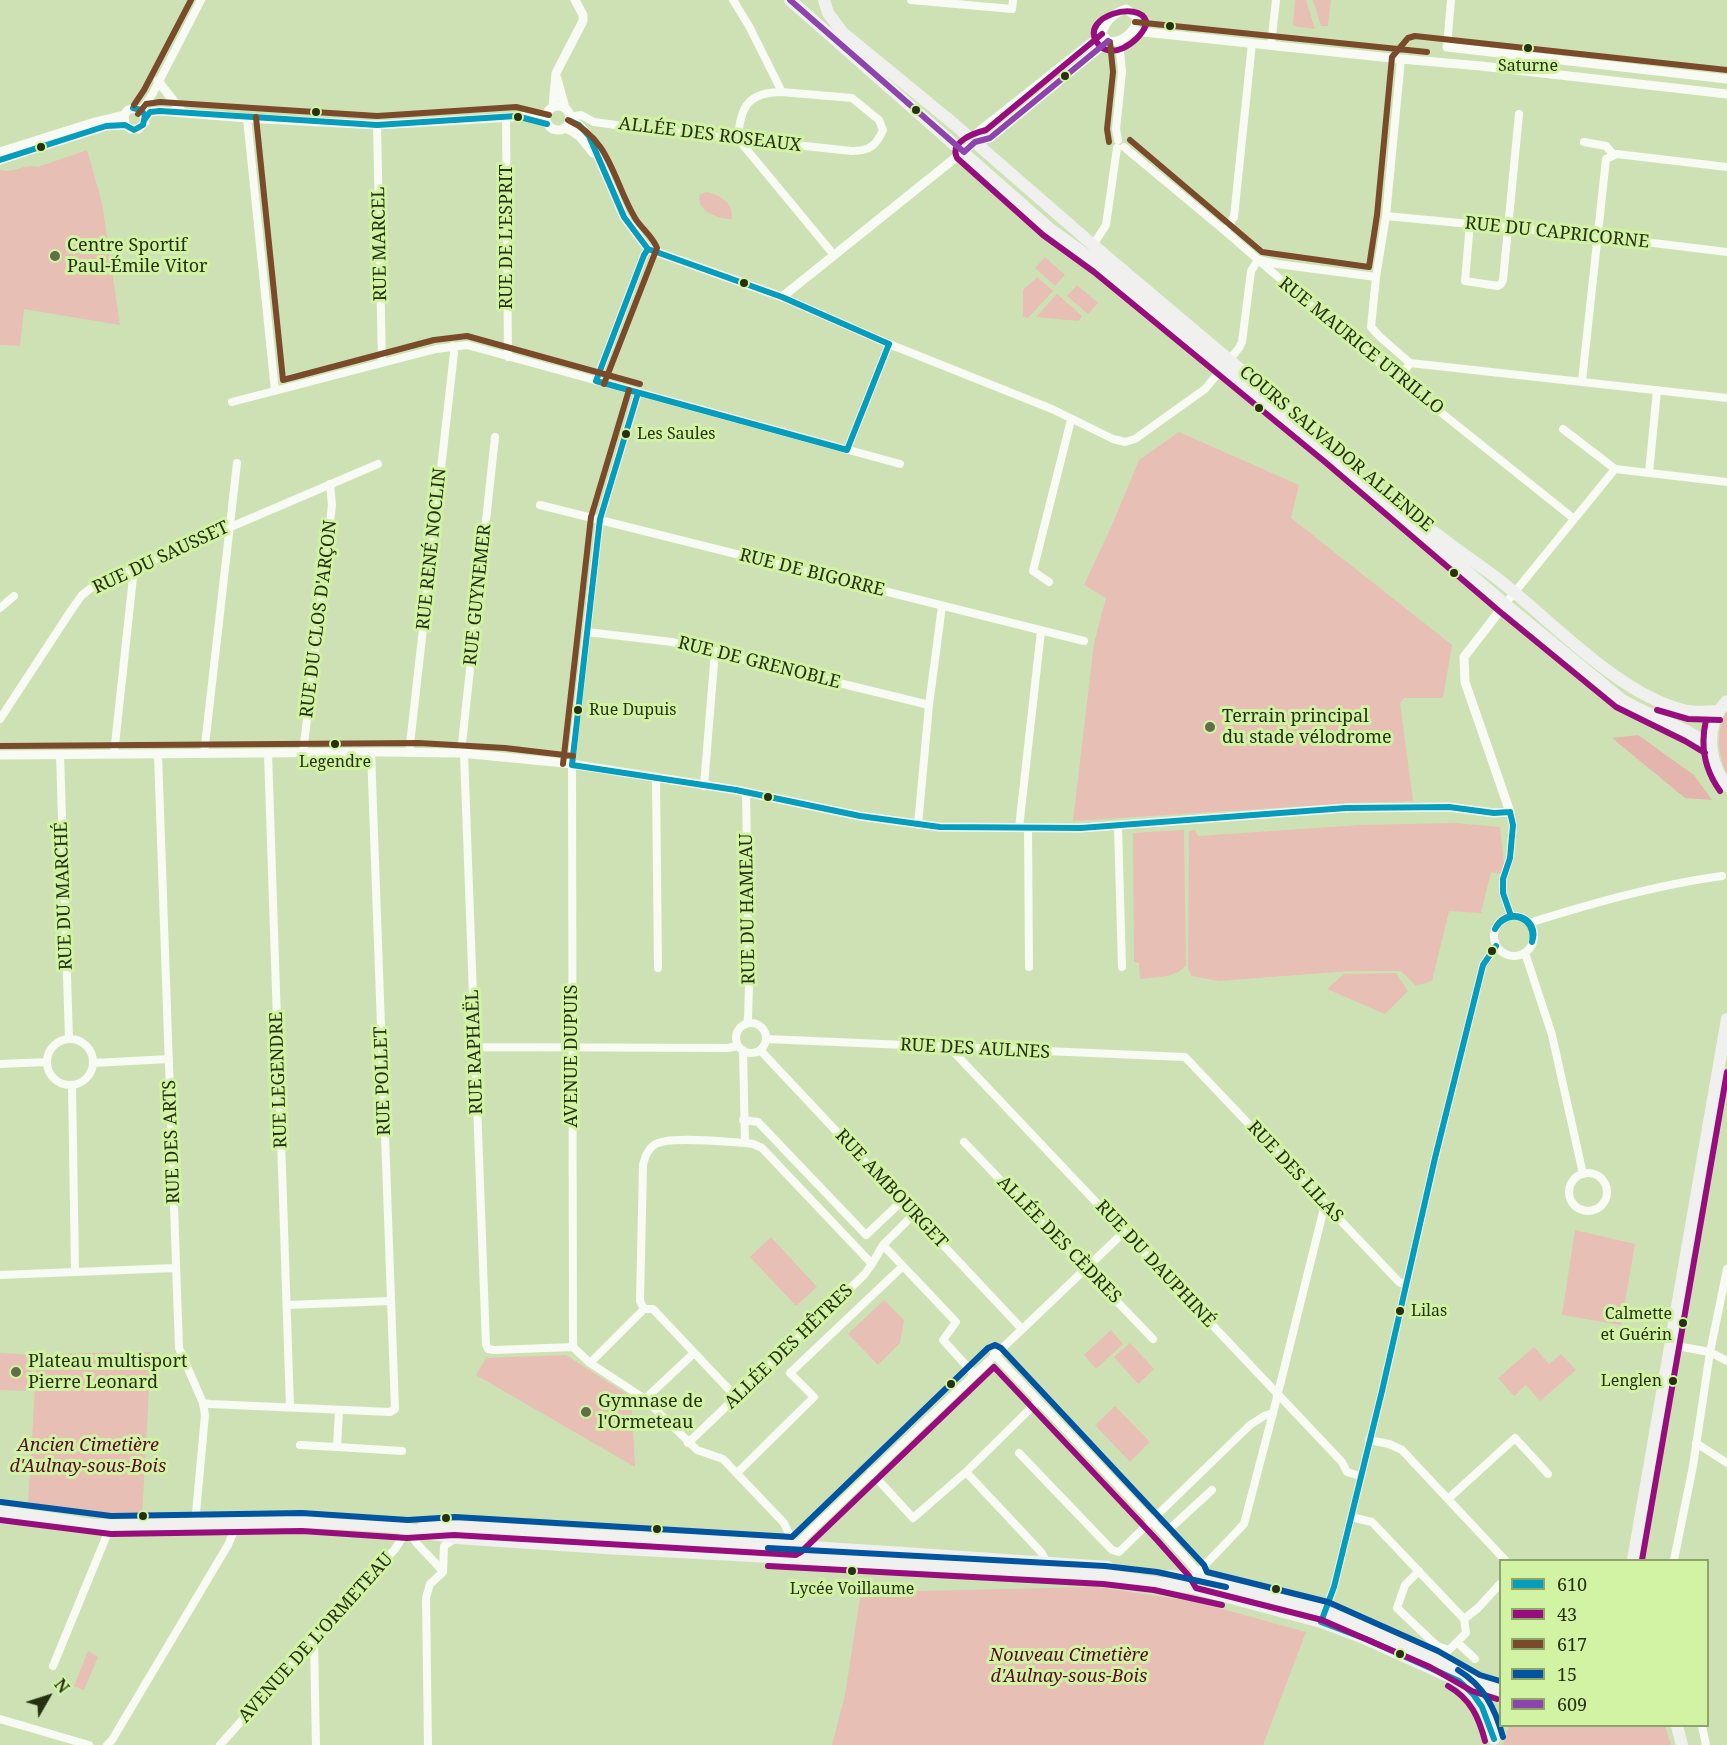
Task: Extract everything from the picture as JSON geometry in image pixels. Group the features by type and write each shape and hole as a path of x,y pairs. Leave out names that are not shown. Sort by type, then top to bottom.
{"main road":[{"name":"COURS SALVADOR ALLENDE","path":"790,0 1049,228 1226,364 1595,660 1637,691 1684,711 1700,712 1723,706"},
{"name":"COURS SALVADOR ALLENDE","path":"824,0 828,13 843,33 975,142 1226,364 1504,604 1622,700 1643,713 1695,734 1710,746"},
{"path":"1723,706 1712,730 1710,746 1715,764 1727,786"},
{"path":"1633,1559 1727,1019"},
{"path":"0,1511 95,1525 313,1522 408,1529 442,1541 456,1538 1104,1575 1155,1581 1323,1616 1366,1639 1459,1681 1483,1704 1494,1742"},
{"path":"442,1541 465,1527 1111,1567 1201,1580 1274,1596 1434,1659 1476,1683 1499,1690"},
{"path":"1494,1742 1499,1725"},
{"path":"1678,1727 1682,1745"}],"street":[{"path":"125,120 131,129 138,129 143,125 143,115 158,81 201,0"},
{"path":"568,122 553,129 549,115 556,74 583,21 583,15 575,0"},
{"path":"733,0 749,26 782,92 766,92 750,100 742,111 738,139 834,255"},
{"path":"911,0 1012,9 1013,0"},
{"path":"1271,45 1276,0"},
{"path":"1451,0 1447,47 1727,79"},
{"path":"1105,38 1104,25 1126,4 1136,16 1134,31"},
{"path":"782,297 975,142 990,138 1105,38 1119,40 1134,31 1481,66 1727,94"},
{"path":"1093,245 1106,225 1120,145 1116,129 1122,72 1119,40"},
{"path":"1225,231 1234,217 1252,43"},
{"path":"1401,59 1386,216 1371,327 1379,336 1410,363 1727,398"},
{"path":"1677,88 1679,73"},
{"path":"556,74 568,122 598,159 624,217 648,249 782,297 889,344 1052,409 1119,441 1135,439 1205,390 1218,377 1242,342 1251,272 1258,260 1376,277"},
{"path":"158,81 183,113"},
{"name":"ALLÉE DES ROSEAUX","path":"568,122 581,115 594,122 852,151 866,151 873,146 883,130 879,120 852,98 782,92"},
{"path":"0,160 125,120 131,108 143,115"},
{"path":"143,115 160,111 377,125 549,115 565,108"},
{"path":"1470,223 1465,279 1468,283 1498,286 1502,284 1509,227 1519,114"},
{"name":"RUE DE L'ESPRIT","path":"506,117 508,357"},
{"path":"247,118 274,391"},
{"path":"0,152 95,122 125,120"},
{"name":"RUE MARCEL","path":"377,125 382,362"},
{"path":"1584,142 1606,146 1612,154"},
{"name":"RUE MAURICE UTRILLO","path":"1120,145 1225,231 1354,343 1574,518"},
{"path":"1582,381 1606,159 1612,154 1727,167"},
{"name":"RUE DU CAPRICORNE","path":"1386,216 1596,236 1727,252"},
{"path":"596,381 648,249"},
{"path":"847,450 889,344"},
{"path":"232,402 382,362 453,346 479,347 508,357 900,464"},
{"name":"RUE RENÉ NOCLIN","path":"410,753 453,346"},
{"path":"1400,378 1410,363"},
{"path":"1649,473 1657,390"},
{"name":"AVENUE DUPUIS","path":"573,1347 572,765 600,519 638,393"},
{"path":"1049,582 1033,571 1071,420"},
{"path":"1563,429 1615,470 1727,482"},
{"name":"RUE GUYNEMER","path":"463,753 495,437"},
{"path":"204,754 237,463"},
{"name":"RUE DU SAUSSET","path":"0,719 82,595 95,585 378,464"},
{"path":"1511,916 1503,892 1503,879 1510,858 1513,825 1465,682 1464,657 1513,592 1615,470"},
{"name":"RUE DU CLOS D'ARÇON","path":"303,753 332,505 330,484"},
{"name":"RUE DE BIGORRE","path":"540,505 1084,641"},
{"path":"114,754 134,568"},
{"path":"0,608 14,596"},
{"path":"918,825 929,705 942,606"},
{"path":"1029,967 1024,828 1041,631"},
{"name":"RUE DE GRENOBLE","path":"587,632 672,642 715,651 929,705"},
{"path":"704,786 715,651"},
{"name":"RUE POLLET","path":"339,1410 394,1411 371,752"},
{"name":"RUE LEGENDRE","path":"268,753 290,1407"},
{"path":"0,755 463,753 572,765 746,792 860,816 918,825 1024,828 1118,826 1346,808 1449,807 1494,813 1510,812"},
{"name":"RUE RAPHAËL","path":"463,753 485,1341 488,1349 573,1347"},
{"name":"RUE DU MARCHÉ","path":"60,754 69,1039"},
{"name":"RUE DES ARTS","path":"158,754 179,1348 203,1402 205,1415 195,1524"},
{"path":"656,778 658,968"},
{"name":"RUE DU HAMEAU","path":"746,792 748,1019 746,1024"},
{"path":"1118,826 1122,967"},
{"path":"1529,923 1594,903 1682,881 1722,876"},
{"path":"1505,917 1524,918 1529,923 1533,928 1533,942 1526,953 1513,957 1500,951 1496,946 1493,933 1495,927 1505,917"},
{"path":"1323,1616 1334,1587 1483,965 1496,946"},
{"path":"1526,953 1552,1035 1583,1174"},
{"path":"475,1047 740,1048 751,1053 760,1050 766,1039 763,1029 759,1026 746,1024 737,1033 740,1048 745,1143"},
{"path":"69,1039 76,1040 89,1048 93,1063 92,1069 84,1080 72,1085 58,1081 52,1076 47,1062 51,1049 56,1044 69,1039"},
{"name":"RUE DES AULNES","path":"766,1039 1185,1057"},
{"name":"RUE DU DAUPHINÉ","path":"950,1048 1278,1393 1342,1462 1347,1472 1360,1476"},
{"name":"RUE AMBOURGET","path":"760,1050 1022,1328"},
{"name":"RUE DES LILAS","path":"1185,1057 1399,1282 1406,1284"},
{"path":"93,1063 169,1059"},
{"path":"0,1064 47,1062"},
{"path":"72,1085 75,1271"},
{"path":"743,1120 758,1122 866,1235 902,1201"},
{"path":"644,1310 640,1301 643,1165 648,1151 667,1140 745,1143 762,1148 872,1264"},
{"name":"ALLÉE DES CÈDRES","path":"964,1142 1154,1339"},
{"path":"1583,1174 1595,1174 1607,1187 1607,1199 1599,1209 1594,1211 1580,1210 1571,1201 1569,1188 1577,1176 1583,1174"},
{"path":"1201,1580 1203,1567 1244,1524 1274,1413 1325,1204"},
{"name":"ALLÉE DES HÊTRES","path":"687,1443 864,1275 883,1245 914,1214"},
{"path":"795,1546 1124,1232"},
{"path":"883,1245 956,1322 943,1340 975,1374"},
{"path":"737,1473 814,1397 790,1372 903,1266"},
{"path":"0,1275 175,1268"},
{"path":"1674,1559 1710,1352 1727,1269"},
{"path":"287,1305 390,1301"},
{"path":"590,1363 644,1310 653,1309 736,1397"},
{"path":"1671,1345 1710,1352 1727,1361"},
{"path":"573,1347 590,1363 645,1399 687,1443 700,1452 723,1459 784,1522 798,1559"},
{"path":"645,1399 694,1353"},
{"path":"994,1354 1164,1534 1197,1571 1201,1580"},
{"path":"872,1472 914,1518 966,1472 1038,1401"},
{"path":"203,1402 339,1410 337,1447"},
{"path":"1019,1453 1112,1550 1119,1552 1250,1425 1274,1413"},
{"path":"1448,1499 1515,1438 1548,1474"},
{"path":"1369,1440 1389,1444 1402,1450 1503,1559"},
{"path":"1696,1443 1727,1463"},
{"path":"300,1445 402,1451"},
{"path":"966,1472 1041,1552 1047,1563"},
{"path":"1164,1534 1212,1490"},
{"path":"1351,1517 1372,1521 1419,1571 1464,1619 1466,1633 1449,1650 1437,1646 1397,1608 1405,1585 1419,1571"},
{"path":"107,1745 228,1545 237,1524"},
{"path":"54,1666 111,1525"},
{"path":"408,1529 413,1540 443,1572"},
{"name":"AVENUE DE L'ORMETEAU","path":"220,1745 395,1549 408,1529"},
{"path":"429,1555 440,1556 442,1541"},
{"path":"428,1745 426,1598 430,1584 443,1572 442,1541"},
{"path":"1464,1619 1478,1608 1499,1585"},
{"path":"314,1642 316,1745"},
{"path":"1457,1642 1475,1659"},
{"path":"0,1719 89,1745"},
{"path":"1702,1727 1706,1745"}],"green space":[{"path":"1295,0 1306,0 1315,29 1293,26"},
{"path":"1313,0 1331,0 1328,26 1321,26"},
{"name":"Centre Sportif Paul-Émile Vitor","path":"87,150 102,203 120,325 24,309 20,346 0,345 0,170 38,167"},
{"path":"707,192 728,204 732,219 714,216 704,209 699,200 700,194"},
{"path":"1045,257 1065,275 1055,286 1035,268"},
{"path":"1037,277 1053,291 1028,318 1023,317 1023,290"},
{"path":"1077,285 1098,303 1088,314 1067,296"},
{"path":"1057,294 1082,316 1079,321 1036,317"},
{"path":"1179,432 1299,485 1291,518 1452,645 1443,698 1404,698 1400,703 1413,801 1073,821 1094,643 1106,598 1084,585 1139,460"},
{"path":"1727,711 1727,774 1719,735"},
{"path":"1455,823 1500,827 1505,875 1491,872 1481,913 1449,911 1432,981 1416,986 1401,971 1349,971 1219,981 1191,976 1188,968 1189,831 1195,830 1198,836 1360,825"},
{"path":"1184,830 1186,965 1171,975 1140,979 1139,963 1134,962 1133,833"},
{"path":"1396,973 1408,991 1385,1014 1327,989 1344,974"},
{"path":"1575,1230 1635,1244 1621,1325 1562,1315"},
{"path":"771,1237 817,1287 796,1306 750,1257"},
{"path":"884,1300 904,1320 900,1343 878,1365 848,1334"},
{"path":"1111,1330 1123,1344 1096,1369 1084,1355"},
{"path":"1130,1343 1154,1369 1138,1384 1114,1357"},
{"path":"1534,1347 1549,1364 1561,1354 1576,1370 1540,1401 1526,1385 1514,1396 1498,1378"},
{"name":"Ancien Cimetière d'Aulnay-sous-Bois","path":"151,1352 142,1517 96,1516 28,1504 37,1354"},
{"name":"Plateau multisport Pierre Leonard","path":"0,1353 32,1355 30,1391 0,1390"},
{"name":"Gymnase de l'Ormeteau","path":"566,1355 631,1397 635,1467 476,1375 486,1358"},
{"path":"1115,1406 1150,1442 1130,1462 1095,1425"},
{"name":"Nouveau Cimetière d'Aulnay-sous-Bois","path":"1096,1587 1197,1602 1306,1632 1263,1745 832,1745 845,1695 860,1598 916,1591"},
{"path":"88,1651 98,1657 84,1690 74,1686"},
{"path":"1509,1727 1665,1727 1671,1745 1503,1745"}],"shaded area":[{"path":"1638,735 1694,775 1712,800 1685,798 1612,738"}],"transit line":[{"name":"617","path":"134,105 191,0"},
{"name":"609","path":"790,0 964,152 975,142 990,138 1108,41"},
{"name":"43","path":"1146,21 1141,15 1133,12 1113,14 1097,24 1094,32 1096,41 1108,50 1123,48 1137,38 1146,25"},
{"name":"617","path":"1135,22 1427,52"},
{"name":"43","path":"1102,34 986,130 969,136 959,143 955,152 957,158 1043,235 1094,272 1325,462 1499,611 1616,707 1705,753"},
{"name":"617","path":"1130,140 1262,252 1369,267 1377,215 1392,57 1408,38 1415,36 1727,70"},
{"name":"617","path":"1109,142 1107,129 1113,72 1110,42"},
{"name":"617","path":"138,114 146,104 160,102 377,116 516,107 549,115"},
{"name":"610","path":"0,160 106,126 125,125 134,130 143,125 145,115 141,110 133,108"},
{"name":"610","path":"145,119 150,112 160,111 377,125 516,116 547,124"},
{"name":"617","path":"256,117 283,380 434,340 467,336 640,384"},
{"name":"617","path":"568,120 582,128 602,150 635,218 657,248 604,384"},
{"name":"610","path":"570,121 579,125 589,136 624,217 648,249"},
{"name":"610","path":"648,249 782,297 889,344 847,450 596,381 648,249"},
{"name":"617","path":"563,764 591,517 629,390"},
{"name":"610","path":"572,765 600,519 638,393"},
{"name":"43","path":"1657,710 1688,719 1720,720"},
{"name":"43","path":"1706,720 1703,739 1705,757 1710,774 1720,791"},
{"name":"617","path":"0,746 419,743 505,748 573,756"},
{"name":"610","path":"572,765 736,790 860,816 940,827 1081,828 1346,808 1449,807 1494,813 1510,812"},
{"name":"610","path":"1510,812 1513,825 1510,858 1503,879 1503,893 1511,916"},
{"name":"610","path":"1495,929 1507,917 1521,917 1532,926 1532,942"},
{"name":"610","path":"1495,929 1507,918 1520,918 1530,926 1532,942"},
{"name":"610","path":"1494,1739 1482,1707 1473,1694 1459,1681 1366,1639 1321,1622 1334,1587 1483,965 1496,946"},
{"name":"43","path":"1642,1559 1727,1072"},
{"name":"15","path":"1,1502 111,1516 302,1513 408,1520 455,1517 792,1537 988,1348 995,1345 1001,1348 1204,1565 1207,1572 1328,1602 1438,1651 1480,1675 1499,1681"},
{"name":"43","path":"0,1520 111,1534 302,1531 407,1538 454,1535 796,1555 994,1367 1157,1540 1189,1576 1196,1588 1322,1620 1430,1667 1472,1691 1497,1699"},
{"name":"15","path":"768,1548 1105,1566 1157,1572 1226,1587"},
{"name":"43","path":"768,1566 1103,1584 1154,1590 1222,1605"},
{"name":"15","path":"1458,1670 1482,1691 1492,1707 1499,1726"},
{"name":"43","path":"1448,1686 1463,1697 1473,1710 1485,1741"},
{"name":"15","path":"1500,1727 1503,1737"}],"place":[{"name":"Saturne","path":"1528,48"},
{"name":"Centre Sportif Paul-Émile Vitor","path":"55,256"},
{"name":"Les Saules","path":"626,434"},
{"name":"Rue Dupuis","path":"578,710"},
{"name":"Terrain principal du stade vélodrome","path":"1210,727"},
{"name":"Legendre","path":"335,744"},
{"name":"Lilas","path":"1400,1311"},
{"name":"Calmette et Guérin","path":"1683,1323"},
{"name":"Plateau multisport Pierre Leonard","path":"16,1372"},
{"name":"Lenglen","path":"1673,1381"},
{"name":"Gymnase de l'Ormeteau","path":"586,1412"},
{"name":"Lycée Voillaume","path":"852,1571"}]}
